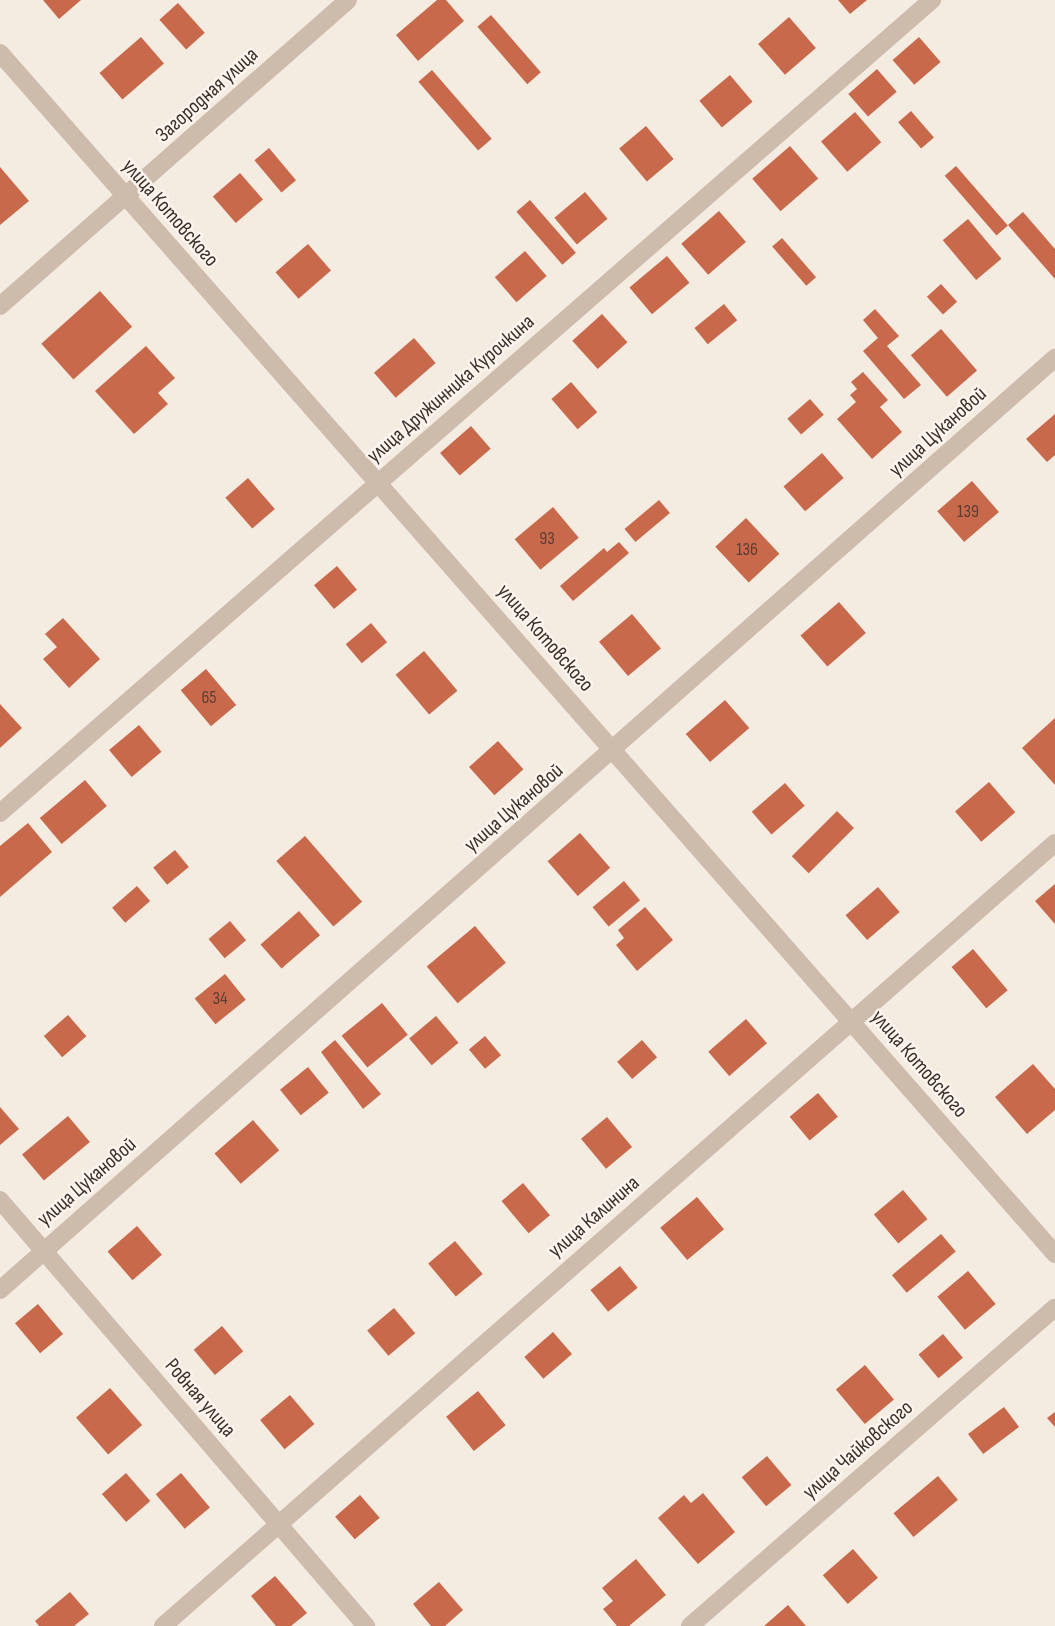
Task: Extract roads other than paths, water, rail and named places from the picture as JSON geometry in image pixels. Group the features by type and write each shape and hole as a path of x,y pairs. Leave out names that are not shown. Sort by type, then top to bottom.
{"street":[{"name":"Загородная улица","path":"0,306 348,0"},
{"name":"улица Дружинника Курочкина","path":"0,813 932,0"},
{"name":"улица Котовского","path":"0,53 1055,1254"},
{"name":"улица Цукановой","path":"0,1290 1055,358"},
{"name":"улица Калинина","path":"163,1626 1055,843"},
{"name":"Ровная улица","path":"0,1200 366,1626"},
{"name":"улица Чайковского","path":"690,1626 1055,1308"}]}
